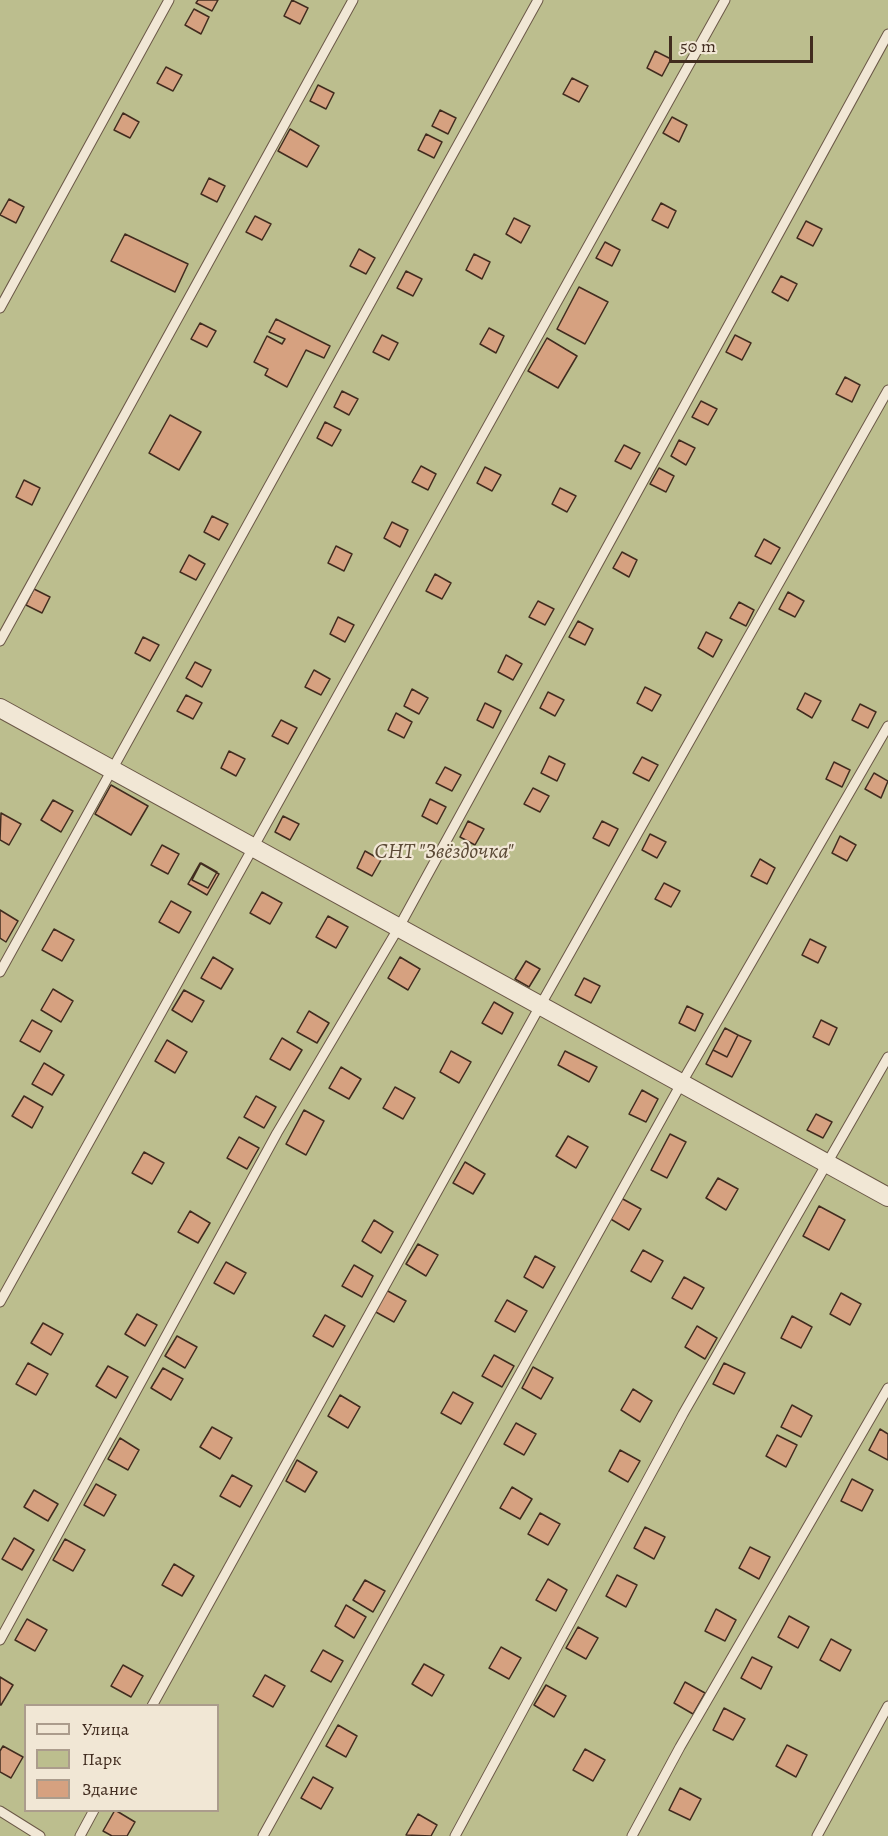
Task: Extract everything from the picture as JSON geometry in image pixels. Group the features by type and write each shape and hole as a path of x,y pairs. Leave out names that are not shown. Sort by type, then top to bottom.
{"street":[{"path":"0,708 888,1197"}],"lane":[{"path":"0,308 169,0"},
{"path":"0,641 353,0"},
{"path":"0,972 538,0"},
{"path":"0,1302 725,0"},
{"path":"0,1640 277,1133 399,927 888,34"},
{"path":"153,1704 540,1006 888,390"},
{"path":"262,1836 681,1084 888,726"},
{"path":"455,1836 683,1414 888,1057"},
{"path":"632,1836 680,1747 888,1388"},
{"path":"817,1836 888,1706"},
{"path":"0,1811 40,1836"},
{"path":"80,1836 93,1812"}],"green space":[{"name":"СНТ \"Звёздочка\"","path":"0,0 888,0 888,1836 0,1836"}],"building":[{"path":"198,0 218,0 212,11 196,3"},
{"path":"292,0 308,8 300,24 284,16"},
{"path":"194,9 209,17 201,34 185,25"},
{"path":"655,51 671,59 662,76 647,68"},
{"path":"166,67 182,75 173,91 157,83"},
{"path":"572,78 588,86 579,102 563,94"},
{"path":"318,85 334,93 326,109 310,101"},
{"path":"440,110 456,118 448,134 432,126"},
{"path":"123,113 139,122 130,138 114,130"},
{"path":"672,117 687,125 679,142 663,133"},
{"path":"290,129 319,146 307,167 278,151"},
{"path":"426,134 442,142 434,158 418,150"},
{"path":"209,178 225,186 217,202 201,194"},
{"path":"9,199 24,207 16,223 0,215"},
{"path":"661,203 676,211 668,228 652,220"},
{"path":"255,216 271,224 262,240 246,232"},
{"path":"514,218 530,226 521,243 506,234"},
{"path":"806,221 822,229 813,246 797,238"},
{"path":"125,234 188,264 175,292 111,261"},
{"path":"605,242 620,250 612,266 596,258"},
{"path":"359,249 375,258 366,274 350,266"},
{"path":"474,254 490,262 482,279 466,270"},
{"path":"406,271 422,279 413,296 397,288"},
{"path":"781,276 797,284 788,301 772,292"},
{"path":"579,287 608,302 585,344 557,329"},
{"path":"276,319 330,346 324,358 306,350 287,387 265,375 268,369 254,362 267,336 282,344 285,339 269,332"},
{"path":"200,323 216,331 207,347 191,339"},
{"path":"489,328 504,336 496,353 480,344"},
{"path":"382,335 398,343 389,360 373,352"},
{"path":"735,335 751,343 742,360 726,352"},
{"path":"547,338 577,356 558,388 528,371"},
{"path":"845,377 860,385 852,402 836,394"},
{"path":"342,391 358,399 349,415 334,407"},
{"path":"701,401 717,409 708,425 692,417"},
{"path":"170,415 201,432 179,470 149,453"},
{"path":"325,422 341,430 332,446 317,438"},
{"path":"679,440 695,448 686,465 671,456"},
{"path":"624,445 640,453 631,469 615,461"},
{"path":"421,466 436,474 428,490 412,482"},
{"path":"485,467 501,475 492,491 477,483"},
{"path":"659,468 674,476 666,492 650,484"},
{"path":"24,480 40,488 32,505 16,497"},
{"path":"560,488 576,496 567,512 552,504"},
{"path":"212,516 228,524 219,540 204,532"},
{"path":"392,522 408,530 400,547 384,538"},
{"path":"764,539 780,548 771,564 755,556"},
{"path":"336,546 352,554 344,571 328,563"},
{"path":"622,552 637,560 629,577 613,568"},
{"path":"189,555 205,564 196,580 180,572"},
{"path":"435,574 451,583 442,599 426,591"},
{"path":"34,589 50,597 42,613 26,605"},
{"path":"788,592 804,601 795,617 779,609"},
{"path":"538,601 554,609 545,625 529,617"},
{"path":"739,602 754,610 746,626 730,618"},
{"path":"338,617 354,625 345,642 330,634"},
{"path":"578,621 593,629 585,645 569,637"},
{"path":"706,632 722,640 713,657 698,648"},
{"path":"143,637 159,645 150,661 135,653"},
{"path":"506,655 522,664 513,680 498,672"},
{"path":"195,662 211,670 202,687 186,678"},
{"path":"314,670 330,679 321,695 305,687"},
{"path":"645,687 661,695 652,711 637,703"},
{"path":"412,689 428,698 419,714 404,706"},
{"path":"548,692 564,700 555,716 540,708"},
{"path":"805,693 821,701 812,718 797,709"},
{"path":"186,695 202,703 193,719 177,711"},
{"path":"485,703 501,711 493,728 477,720"},
{"path":"860,704 876,712 868,728 852,720"},
{"path":"396,713 412,722 404,738 388,730"},
{"path":"281,720 297,728 288,744 272,736"},
{"path":"229,751 245,759 236,776 221,768"},
{"path":"549,756 565,764 557,781 541,773"},
{"path":"642,757 658,765 649,781 633,773"},
{"path":"834,762 850,770 842,787 826,779"},
{"path":"445,767 461,775 452,791 436,783"},
{"path":"874,773 888,781 881,798 865,789"},
{"path":"111,785 148,806 131,835 95,814"},
{"path":"533,788 549,796 540,812 524,804"},
{"path":"430,799 446,807 437,824 422,816"},
{"path":"53,800 73,811 61,832 41,820"},
{"path":"1,813 21,824 9,845 0,840"},
{"path":"283,816 299,824 290,840 275,832"},
{"path":"468,821 484,829 475,845 460,837"},
{"path":"602,821 618,829 609,846 593,838"},
{"path":"650,834 666,842 657,858 642,850"},
{"path":"840,836 856,845 847,861 832,853"},
{"path":"162,845 179,854 168,874 151,865"},
{"path":"365,851 381,860 372,876 357,868"},
{"path":"760,859 775,868 767,884 751,876"},
{"path":"200,863 219,874 207,895 188,884"},
{"path":"201,863 217,872 208,888 192,880"},
{"path":"664,883 680,891 671,907 655,899"},
{"path":"262,892 282,903 270,924 250,913"},
{"path":"171,901 191,912 179,933 159,922"},
{"path":"0,910 18,921 6,942 0,938"},
{"path":"328,916 348,927 336,948 316,937"},
{"path":"54,929 74,940 62,961 42,950"},
{"path":"810,939 826,947 818,963 802,955"},
{"path":"213,957 233,969 221,989 201,978"},
{"path":"400,957 420,969 408,990 388,978"},
{"path":"526,961 540,969 529,987 515,979"},
{"path":"584,978 600,986 591,1003 575,995"},
{"path":"53,989 73,1001 61,1022 41,1010"},
{"path":"184,990 204,1001 192,1022 172,1010"},
{"path":"494,1002 513,1013 502,1034 482,1023"},
{"path":"687,1006 703,1014 695,1031 679,1023"},
{"path":"309,1011 329,1023 317,1043 297,1032"},
{"path":"32,1020 52,1031 40,1052 20,1041"},
{"path":"821,1020 837,1028 829,1045 813,1037"},
{"path":"725,1028 738,1035 727,1057 713,1050"},
{"path":"738,1035 751,1041 732,1077 706,1064 713,1050 727,1057"},
{"path":"282,1038 302,1050 290,1070 270,1059"},
{"path":"167,1040 187,1052 175,1073 155,1061"},
{"path":"451,1051 471,1062 459,1083 440,1072"},
{"path":"565,1051 597,1067 589,1082 558,1065"},
{"path":"44,1063 64,1075 52,1095 32,1084"},
{"path":"341,1067 361,1079 349,1099 329,1088"},
{"path":"395,1087 415,1098 403,1119 383,1108"},
{"path":"642,1090 658,1099 646,1122 629,1114"},
{"path":"24,1096 43,1107 32,1128 12,1116"},
{"path":"256,1096 276,1107 264,1128 244,1117"},
{"path":"304,1110 324,1121 306,1155 286,1144"},
{"path":"816,1114 832,1122 823,1138 807,1130"},
{"path":"670,1134 686,1142 667,1178 651,1170"},
{"path":"568,1136 588,1147 576,1168 556,1156"},
{"path":"239,1137 259,1148 247,1169 227,1158"},
{"path":"144,1152 164,1163 152,1184 132,1173"},
{"path":"465,1162 485,1174 473,1194 453,1183"},
{"path":"718,1178 738,1189 726,1210 706,1198"},
{"path":"621,1198 641,1209 629,1230 609,1218"},
{"path":"819,1206 845,1220 829,1250 803,1236"},
{"path":"190,1211 210,1223 198,1243 178,1232"},
{"path":"374,1220 393,1232 381,1253 362,1241"},
{"path":"418,1244 438,1255 426,1276 406,1264"},
{"path":"643,1250 663,1261 651,1282 631,1271"},
{"path":"535,1256 555,1267 543,1288 524,1277"},
{"path":"226,1262 246,1273 234,1294 214,1283"},
{"path":"354,1265 373,1276 362,1297 342,1286"},
{"path":"684,1277 704,1288 692,1309 672,1298"},
{"path":"386,1290 406,1301 394,1322 374,1311"},
{"path":"841,1293 861,1304 850,1325 830,1314"},
{"path":"507,1300 527,1311 515,1332 495,1321"},
{"path":"137,1314 157,1325 145,1346 125,1334"},
{"path":"325,1315 345,1326 333,1347 313,1336"},
{"path":"792,1316 812,1327 801,1348 781,1338"},
{"path":"43,1323 63,1334 51,1355 31,1343"},
{"path":"697,1326 717,1338 705,1359 685,1347"},
{"path":"177,1336 197,1347 185,1368 165,1356"},
{"path":"494,1355 514,1366 502,1387 482,1376"},
{"path":"28,1363 48,1374 36,1395 16,1384"},
{"path":"724,1363 745,1373 734,1394 713,1384"},
{"path":"108,1366 128,1377 116,1398 96,1386"},
{"path":"533,1367 553,1378 541,1399 522,1388"},
{"path":"163,1368 183,1379 171,1400 151,1388"},
{"path":"633,1389 652,1401 640,1422 621,1410"},
{"path":"453,1392 473,1403 461,1424 441,1413"},
{"path":"340,1395 360,1407 348,1428 328,1416"},
{"path":"792,1405 812,1416 801,1437 781,1427"},
{"path":"516,1423 536,1434 524,1455 504,1444"},
{"path":"212,1427 232,1438 220,1459 200,1447"},
{"path":"880,1429 888,1434 888,1460 869,1450"},
{"path":"777,1435 797,1445 786,1467 766,1456"},
{"path":"120,1438 139,1450 128,1470 108,1459"},
{"path":"620,1450 640,1461 628,1482 609,1471"},
{"path":"297,1460 317,1472 305,1492 286,1481"},
{"path":"232,1475 252,1486 240,1507 220,1496"},
{"path":"852,1479 873,1490 862,1511 841,1501"},
{"path":"96,1484 116,1495 104,1516 84,1505"},
{"path":"512,1487 532,1499 520,1519 500,1508"},
{"path":"34,1490 58,1504 48,1521 24,1507"},
{"path":"540,1513 560,1524 548,1545 528,1534"},
{"path":"645,1527 665,1537 654,1559 634,1548"},
{"path":"14,1538 34,1550 22,1570 2,1559"},
{"path":"65,1539 85,1550 73,1571 53,1560"},
{"path":"750,1547 770,1557 759,1579 739,1568"},
{"path":"174,1564 194,1576 182,1596 162,1585"},
{"path":"617,1575 637,1585 626,1607 606,1596"},
{"path":"548,1579 567,1590 556,1611 536,1600"},
{"path":"365,1580 385,1591 373,1612 353,1600"},
{"path":"346,1605 366,1617 354,1638 335,1626"},
{"path":"716,1609 736,1620 725,1641 705,1631"},
{"path":"789,1616 809,1627 798,1648 778,1637"},
{"path":"27,1619 47,1630 35,1651 15,1640"},
{"path":"578,1627 598,1638 586,1659 566,1648"},
{"path":"831,1639 851,1650 840,1671 820,1660"},
{"path":"501,1647 521,1658 509,1679 489,1668"},
{"path":"323,1650 343,1661 331,1682 311,1671"},
{"path":"752,1657 772,1667 761,1689 741,1678"},
{"path":"424,1664 444,1675 432,1696 412,1684"},
{"path":"123,1665 143,1676 131,1697 111,1686"},
{"path":"265,1675 285,1686 273,1707 253,1696"},
{"path":"0,1677 13,1685 1,1705 0,1705"},
{"path":"685,1682 705,1693 693,1714 674,1703"},
{"path":"546,1685 566,1696 554,1717 534,1705"},
{"path":"724,1708 745,1719 733,1740 713,1730"},
{"path":"338,1725 357,1736 346,1757 326,1746"},
{"path":"787,1745 807,1755 796,1777 776,1766"},
{"path":"3,1746 23,1757 11,1778 0,1772 0,1751"},
{"path":"585,1749 605,1760 593,1781 573,1770"},
{"path":"313,1777 333,1788 321,1809 301,1798"},
{"path":"680,1788 701,1799 690,1820 669,1810"},
{"path":"114,1812 118,1812 135,1822 127,1836 112,1836 103,1831"},
{"path":"418,1814 437,1825 431,1836 406,1835"}]}
